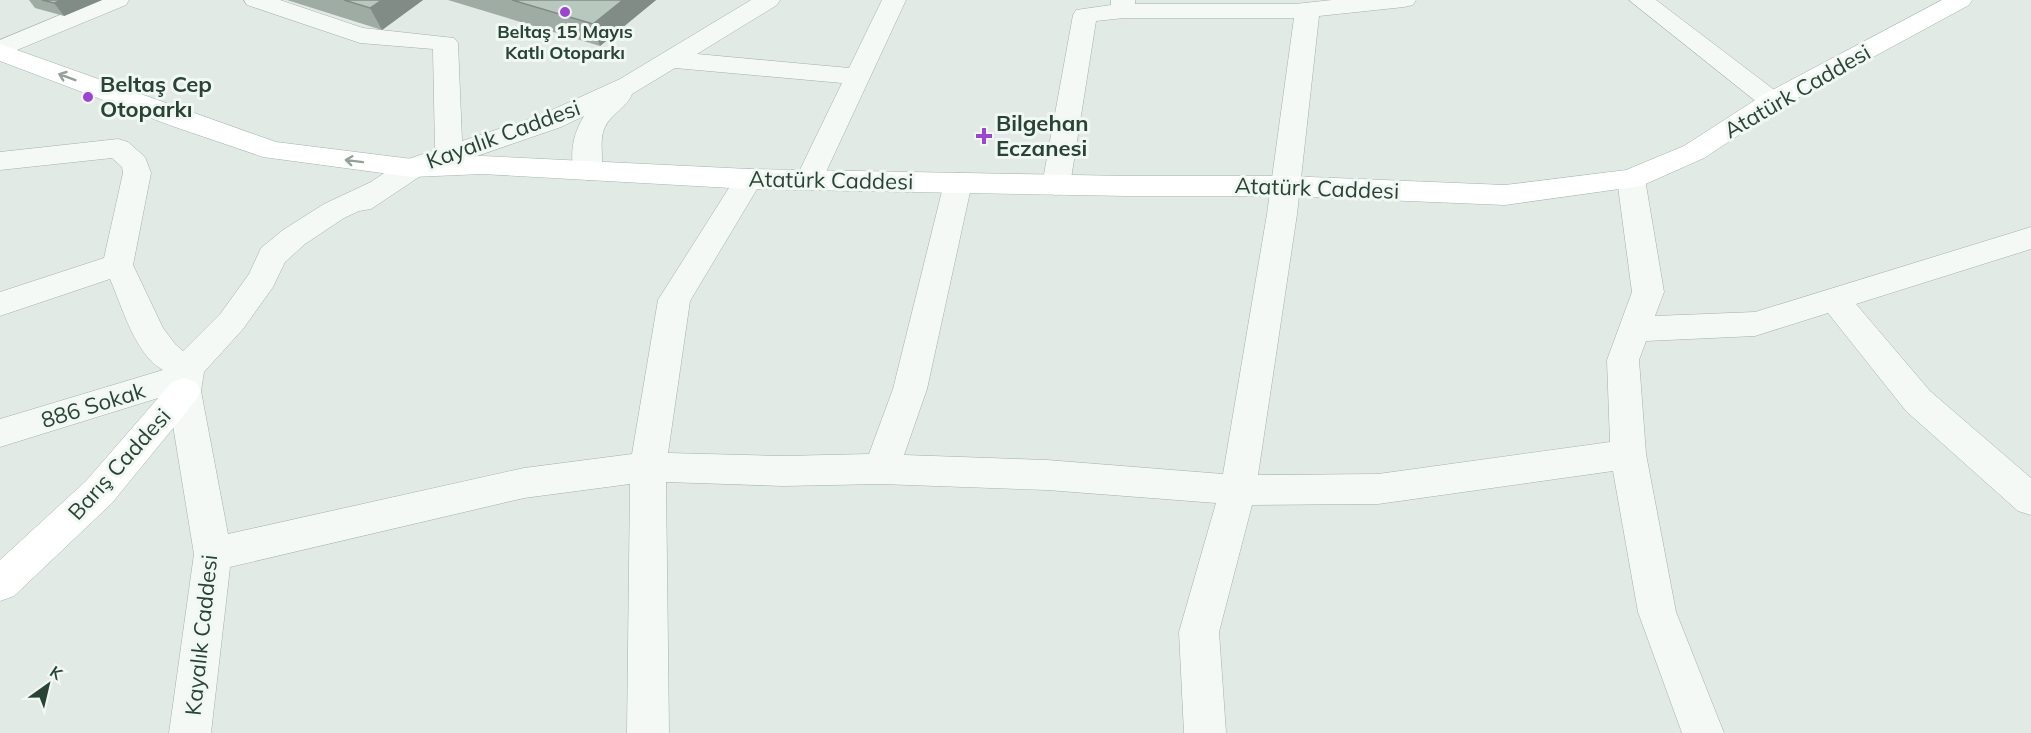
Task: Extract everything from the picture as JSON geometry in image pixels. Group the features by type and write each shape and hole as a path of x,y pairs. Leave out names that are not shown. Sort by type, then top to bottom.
{"main road":[{"name":"Atatürk Caddesi","path":"0,50 182,120 273,151 412,168 482,165 627,174 809,180 1056,185 1286,186 1505,195 1631,179 1694,152 1772,100 1960,0"},
{"name":"Atatürk Caddesi","path":"482,165 500,174 587,180 627,174"},
{"name":"Barış Caddesi","path":"0,584 99,492 186,378"}],"street":[{"path":"0,50 117,0"},
{"path":"256,0 360,35 445,42 450,155"},
{"name":"Kayalık Caddesi","path":"190,733 213,554 186,378 262,279 299,244 412,168 551,121 629,85 768,0"},
{"path":"809,180 894,0"},
{"path":"1056,185 1085,15 1123,6 1299,7 1404,0"},
{"path":"1641,0 1772,100"},
{"path":"1205,733 1199,632 1238,490 1286,186 1299,7"},
{"path":"673,60 859,77"},
{"name":"Kayalık Caddesi","path":"588,171 586,150 593,120 629,85"},
{"path":"0,161 118,148 135,164 137,173 118,265 151,335 186,378"},
{"path":"648,733 648,466 674,300 749,178"},
{"path":"1631,179 1648,292 1623,360 1628,454 1657,612 1703,733"},
{"path":"881,469 910,389 958,183"},
{"path":"1634,329 1755,324 2031,238"},
{"path":"0,304 118,265"},
{"path":"1833,298 1918,401 2031,500"},
{"name":"886 Sokak","path":"0,433 186,378"},
{"path":"213,554 524,483 648,466 783,471 881,469 1047,475 1238,490 1378,489 1628,454"}],"building":[{"path":"42,0 62,0 54,3"},
{"path":"344,0 382,0 370,8"},
{"path":"512,0 623,0 593,24"}],"place":[{"name":"Beltaş 15 Mayıs Katlı Otoparkı","path":"565,12"},
{"name":"Beltaş Cep Otoparkı","path":"88,97"},
{"name":"Bilgehan Eczanesi","path":"984,136"}]}
